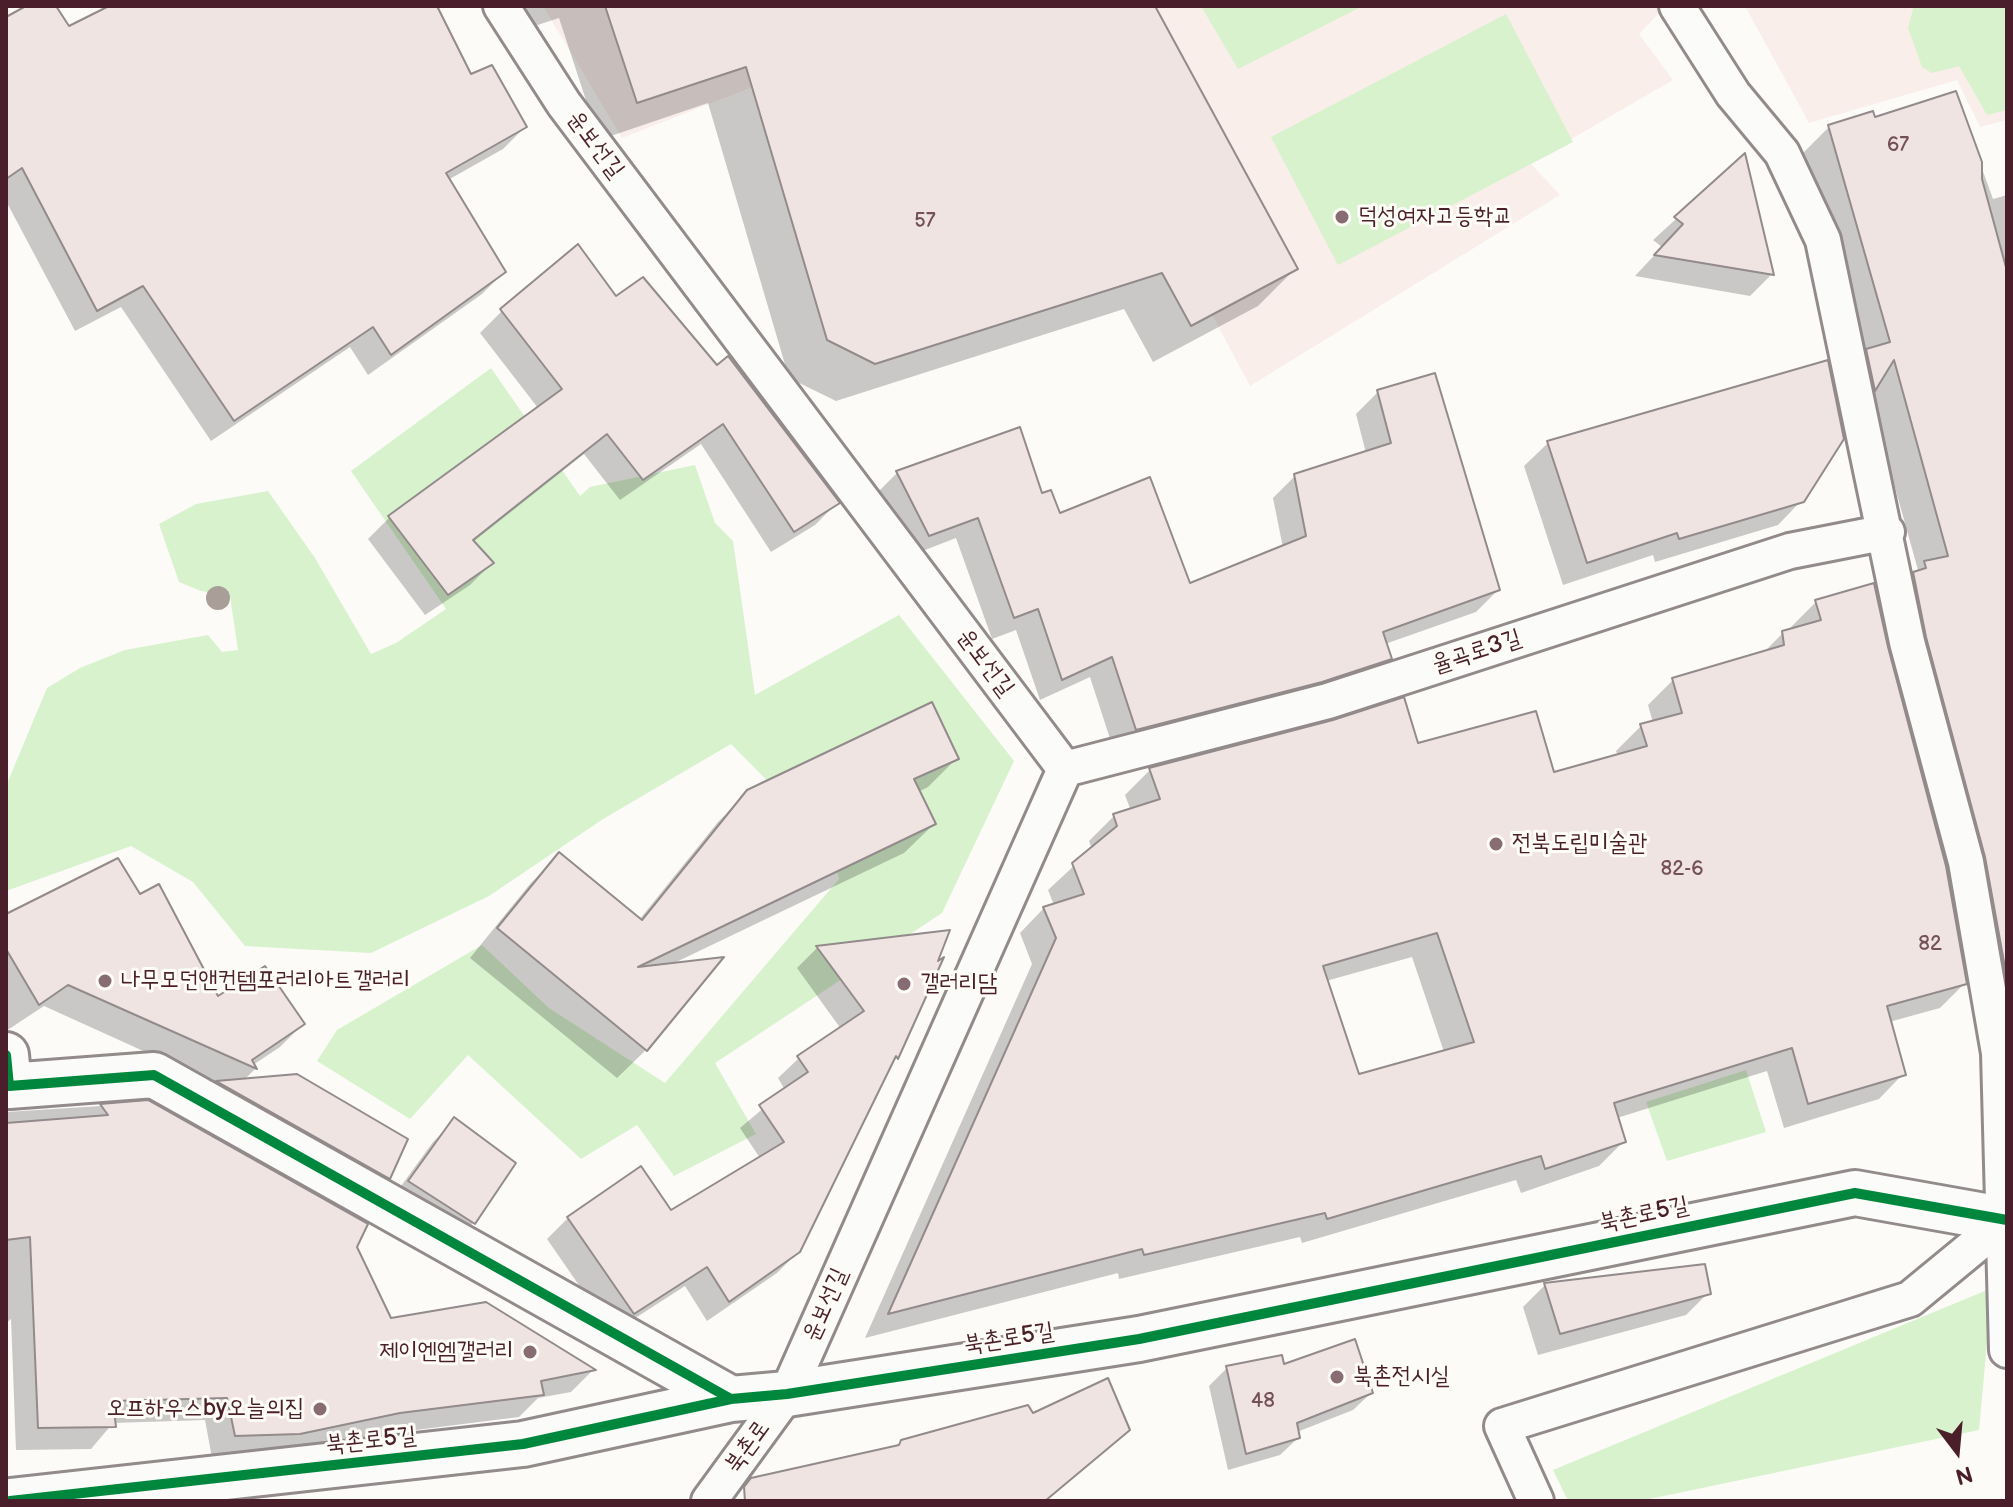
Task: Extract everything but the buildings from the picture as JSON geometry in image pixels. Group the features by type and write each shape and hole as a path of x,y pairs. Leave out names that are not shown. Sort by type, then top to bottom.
{"street":[{"path":"7,1076 154,1075 731,1399"},
{"name":"북촌로5길","path":"10,1501 523,1444 731,1399 787,1394 1139,1339 1855,1193 2006,1220"}],"lane":[{"name":"윤보선길","path":"501,6 564,104 1065,769 787,1394"},
{"path":"1677,6 1733,94 1782,153 1823,240 1887,532 1907,642 1971,892 1999,1053 2006,1220 2007,1350"},
{"name":"율곡로3길","path":"1065,769 1328,701 1790,551 1887,532"},
{"path":"1536,1501 1502,1426 1910,1299 2006,1220"},
{"name":"북촌로","path":"709,1501 787,1394"}],"shaded area":[{"path":"543,6 960,6 622,138"},
{"name":"덕성여자고등학교","path":"1047,6 1666,6 1639,34 1673,80 1530,163 1560,195 1250,386"},
{"path":"1745,6 2007,6 2007,120 1980,127 1957,80 1809,123"}],"green space":[{"path":"1201,6 1363,6 1238,69"},
{"path":"1914,6 2007,6 2007,110 1987,115 1959,66 1932,73 1922,67 1908,28"},
{"path":"1506,14 1573,142 1338,265 1271,137"},
{"path":"491,368 580,496 590,487 695,465 715,523 733,541 755,695 899,615 1014,761 942,913 715,1063 756,1134 674,1176 637,1125 581,1159 468,1055 410,1119 317,1061 337,1030 482,945 549,1008 665,1083 839,879 830,844 731,744 603,819 489,896 371,953 245,946 193,882 131,846 6,891 6,786 47,688 80,668 125,650 208,635 222,652 238,650 230,596 201,591 179,582 159,524 196,504 268,491 315,558 371,654 396,643 446,609 351,471"},
{"path":"1746,1070 1766,1132 1667,1161 1646,1102"},
{"path":"1992,1288 1979,1430 1640,1501 1568,1501 1553,1470"}],"cycle path":[{"path":"6,1055 9,1086 154,1075 731,1399"},
{"path":"10,1501 523,1444 731,1399 787,1394 1139,1339 1855,1193 2007,1220"}],"place":[{"name":"덕성여자고등학교","path":"1342,217"},
{"name":"전북도립미술관","path":"1496,844"},
{"name":"나무모던앤컨템포러리아트갤러리","path":"105,981"},
{"name":"갤러리담","path":"904,984"},
{"name":"제이엔엠갤러리","path":"530,1352"},
{"name":"북촌전시실","path":"1337,1377"},
{"name":"오프하우스by오늘의집","path":"320,1409"}]}
